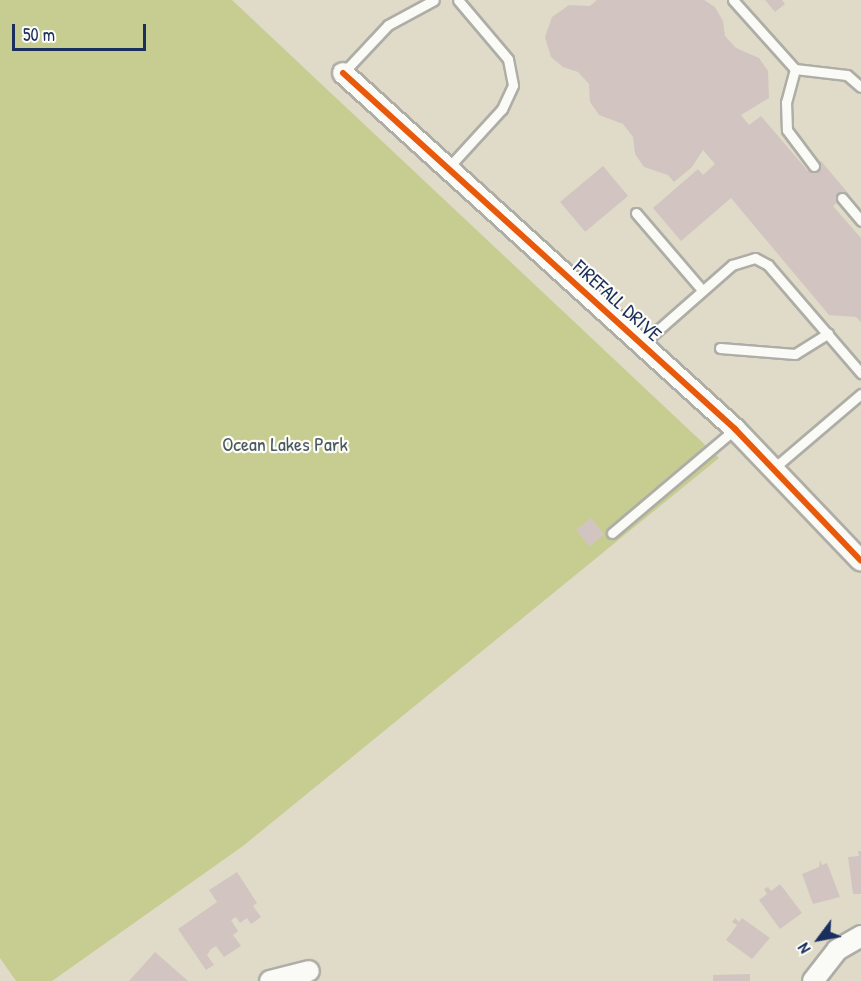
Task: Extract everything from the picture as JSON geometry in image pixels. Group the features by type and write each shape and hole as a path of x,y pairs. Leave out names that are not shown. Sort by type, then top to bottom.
{"street":[{"name":"FIREFALL DRIVE","path":"343,73 735,429 861,561"},
{"path":"813,981 837,950 861,936"},
{"path":"270,981 309,971"}],"lane":[{"path":"343,73 388,25 434,0"},
{"path":"447,168 502,109 513,86 508,59 458,0"},
{"path":"733,0 795,69 847,75 861,87"},
{"path":"795,69 786,102 787,130 814,166"},
{"path":"842,198 861,221"},
{"path":"636,213 702,290"},
{"path":"642,344 702,290 740,260 754,258 768,265 861,373"},
{"path":"720,348 795,354 828,333"},
{"path":"774,468 861,394"},
{"path":"612,533 735,429"}],"green space":[{"name":"Ocean Lakes Park","path":"0,0 232,0 719,458 243,846 52,981 16,981 0,958"}],"building":[{"path":"597,0 704,0 715,7 723,21 725,36 736,48 759,58 768,71 769,98 741,115 749,125 761,116 808,171 821,161 848,193 833,206 861,238 861,322 856,317 829,315 731,198 681,241 653,208 698,169 703,175 715,164 703,150 692,167 674,182 668,175 644,167 635,154 633,137 623,124 599,115 590,102 589,84 578,72 563,67 551,57 545,37 552,17 569,5 590,6"},
{"path":"765,0 782,0 785,4 775,12"},
{"path":"603,166 628,196 585,232 560,202"},
{"path":"591,518 604,534 589,546 576,530"},
{"path":"858,851 861,851 861,894 853,894 848,857 859,856"},
{"path":"820,860 822,865 827,863 840,897 813,904 802,874 819,867"},
{"path":"237,872 257,903 253,906 261,917 251,924 247,918 240,923 236,917 231,920 238,931 233,935 241,946 224,957 216,946 211,949 207,955 214,965 206,970 178,929 217,902 209,890"},
{"path":"780,884 802,913 780,929 759,900 767,894 764,889 768,887 771,891"},
{"path":"735,918 739,922 742,918 770,938 752,959 726,940 737,925 732,922"},
{"path":"155,952 188,981 129,981"},
{"path":"750,974 750,981 713,981 713,975"}],"cycle path":[{"path":"343,73 735,429 861,561"}]}
